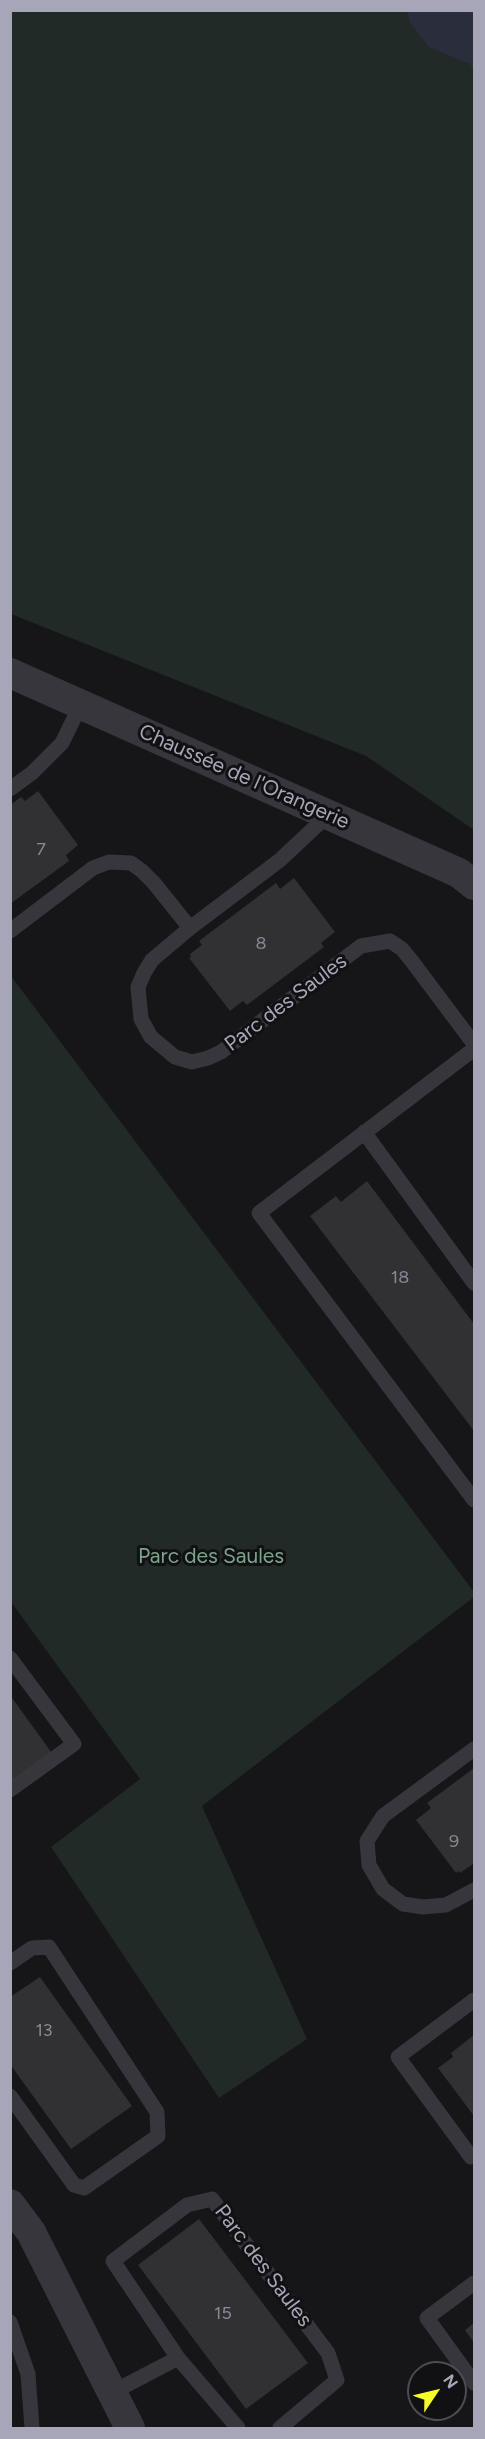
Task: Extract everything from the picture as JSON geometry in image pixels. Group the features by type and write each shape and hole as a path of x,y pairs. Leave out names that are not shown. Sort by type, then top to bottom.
{"street":[{"name":"Chaussée de l'Orangerie","path":"10,674 459,873 474,885"},
{"path":"10,2204 31,2232 130,2428"}],"lane":[{"path":"10,789 32,773 62,743 80,706"},
{"name":"Parc des Saules","path":"329,814 280,860 190,928 152,960 138,987 141,1019 151,1037 175,1057 192,1062 221,1052 361,946 390,941 402,949 474,1044"},
{"path":"10,931 93,868 109,862 131,863 154,884 190,928"},
{"path":"474,1049 259,1213 474,1500"},
{"path":"364,1132 474,1283"},
{"path":"10,1658 74,1744 10,1790"},
{"path":"474,1749 383,1816 367,1841 369,1865 383,1889 403,1904 423,1907 446,1905 474,1890"},
{"path":"10,1963 32,1948 49,1947 157,2112 158,2136 84,2188 74,2185 10,2096"},
{"path":"474,2000 398,2057 471,2157 474,2155"},
{"name":"Parc des Saules","path":"238,2428 178,2358 113,2261 187,2205 212,2199 328,2353 337,2380 280,2428"},
{"path":"474,2283 427,2319 474,2383"},
{"path":"10,2322 28,2374 32,2428"},
{"path":"113,2392 178,2358"}],"green space":[{"path":"10,11 474,11 474,830 366,756 11,614"},
{"name":"Parc des Saules","path":"11,976 474,1592 474,1597 202,1806 307,2039 219,2098 51,1847 140,1779 11,1602"}],"water":[{"path":"408,11 474,11 474,70 470,64 429,47 409,21"}],"building":[{"path":"38,791 78,845 66,855 69,861 10,904 10,805 21,797 25,801"},
{"path":"294,878 335,932 321,943 324,947 247,1005 243,1001 230,1011 189,958 190,954 202,945 199,941 276,883 280,889"},
{"path":"367,1181 474,1324 474,1431 310,1216 336,1196 341,1202"},
{"path":"10,1695 54,1756 10,1787"},
{"path":"474,1768 474,1867 473,1864 460,1873 459,1871 456,1873 416,1820 431,1808 427,1803"},
{"path":"40,1977 132,2106 71,2149 10,2064 10,1997"},
{"path":"474,2035 474,2116 438,2068 453,2057 451,2053"},
{"path":"199,2219 308,2363 246,2409 138,2265"},
{"path":"474,2323 474,2343 465,2330"}]}
